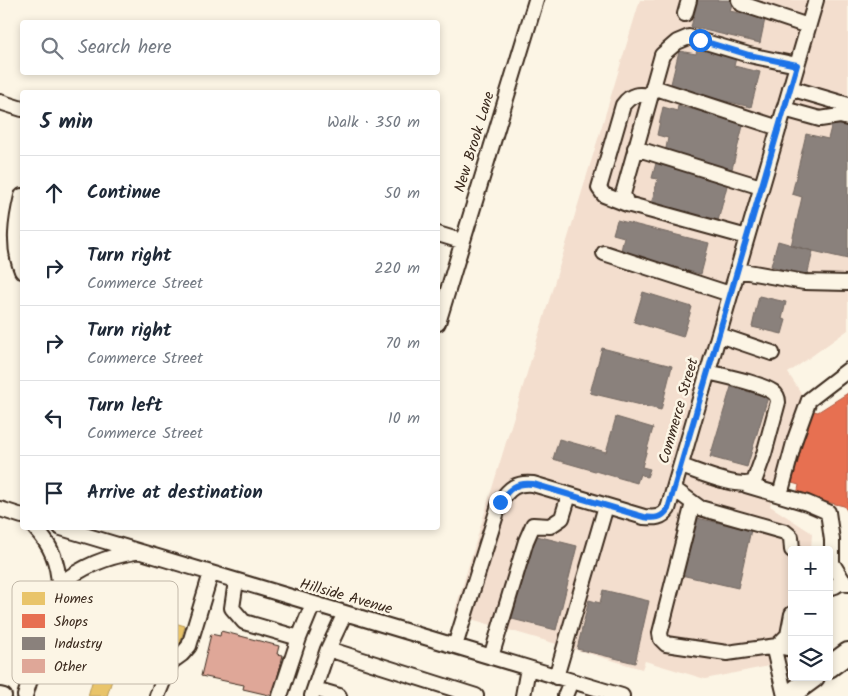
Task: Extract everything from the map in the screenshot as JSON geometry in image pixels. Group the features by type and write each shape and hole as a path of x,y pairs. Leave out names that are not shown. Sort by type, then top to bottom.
{"highway":[{"path":"833,664 848,653"},
{"path":"788,696 809,686"}],"street":[{"name":"New Brook Lane","path":"440,316 536,0"},
{"path":"684,14 689,0"},
{"path":"739,0 742,4 808,26"},
{"name":"Commerce Street","path":"456,646 500,502 513,486 522,483 533,484 644,517 664,515 668,509 760,187 816,0"},
{"path":"627,204 623,194 662,55 677,42 689,37 749,55 797,65"},
{"path":"790,88 848,105"},
{"path":"747,237 627,204 604,195 599,188 623,105 627,99 636,94 652,91 779,128"},
{"path":"0,102 20,108"},
{"path":"784,109 820,119 840,116 848,118"},
{"path":"635,148 760,187"},
{"path":"20,206 15,232 16,250 20,263"},
{"path":"440,235 461,242"},
{"path":"604,253 730,294"},
{"path":"737,270 804,282 848,283"},
{"path":"718,335 772,353"},
{"path":"780,494 795,439 809,400 848,370"},
{"path":"708,372 774,392 778,396 778,402 754,482 746,485"},
{"path":"680,466 780,494 828,512 832,540 832,563 845,583 833,587"},
{"path":"674,489 700,508 785,532 791,537 792,546"},
{"path":"491,657 526,541 533,525 550,526 562,518 569,495"},
{"path":"694,503 660,633 661,639 666,644 727,653 777,646 788,649"},
{"path":"556,677 606,506"},
{"path":"0,509 20,515"},
{"path":"37,530 47,541 54,555 59,581"},
{"name":"Hillside Avenue","path":"68,530 622,696"},
{"path":"66,581 92,564 117,555 139,551"},
{"path":"178,657 189,646 211,573"},
{"path":"236,580 232,608 244,622 299,638"},
{"path":"280,696 299,638 313,604"},
{"path":"339,696 314,692 328,649 345,613"},
{"path":"784,696 775,654 777,646 788,635"},
{"path":"328,649 476,696"},
{"path":"523,696 528,668"},
{"path":"565,696 571,681"},
{"path":"25,696 29,684"},
{"path":"157,696 162,684"},
{"path":"0,695 4,696"}],"shaded area":[{"path":"640,0 848,0 848,330 788,373 805,399 770,506 812,533 811,546 788,546 788,658 769,666 705,679 645,661 642,669 454,614"}],"building: Homes":[{"path":"178,624 185,626 180,644 178,643"},
{"path":"92,684 111,684 107,696 88,696"}],"building: Shops":[{"path":"848,393 848,512 844,506 797,495 799,485 792,483 809,410 818,412"}],"building: Industry":[{"path":"698,0 733,0 730,11 765,19 760,43 691,27"},
{"path":"698,45 737,54 734,66 760,72 751,107 670,88 679,51 696,54"},
{"path":"678,106 744,122 732,169 665,153 668,138 657,135 663,107 677,111"},
{"path":"832,123 848,127 848,259 791,246 802,197 792,194 806,134 828,139"},
{"path":"656,163 728,182 718,221 651,204 658,179 652,178"},
{"path":"617,220 709,243 701,274 620,255 624,237 613,234"},
{"path":"778,241 813,251 807,276 771,266"},
{"path":"643,292 692,307 683,337 634,322"},
{"path":"759,296 786,302 782,319 786,320 782,334 752,327"},
{"path":"602,348 672,366 661,410 590,393"},
{"path":"731,387 768,397 747,467 710,457"},
{"path":"616,417 653,428 642,467 650,469 647,477 640,474 637,483 553,459 559,439 606,452"},
{"path":"697,518 751,530 738,588 668,572 674,548 689,552"},
{"path":"533,535 577,546 556,630 512,619"},
{"path":"603,590 649,601 635,663 577,649 589,600 600,603"}],"building: Other":[{"path":"221,631 279,646 277,654 283,655 273,696 243,689 244,685 201,676 211,634 220,636"}],"route":[{"path":"500,502 513,486 522,483 533,484 644,517 651,518 664,515 668,509 797,65 749,55 700,40"}]}
